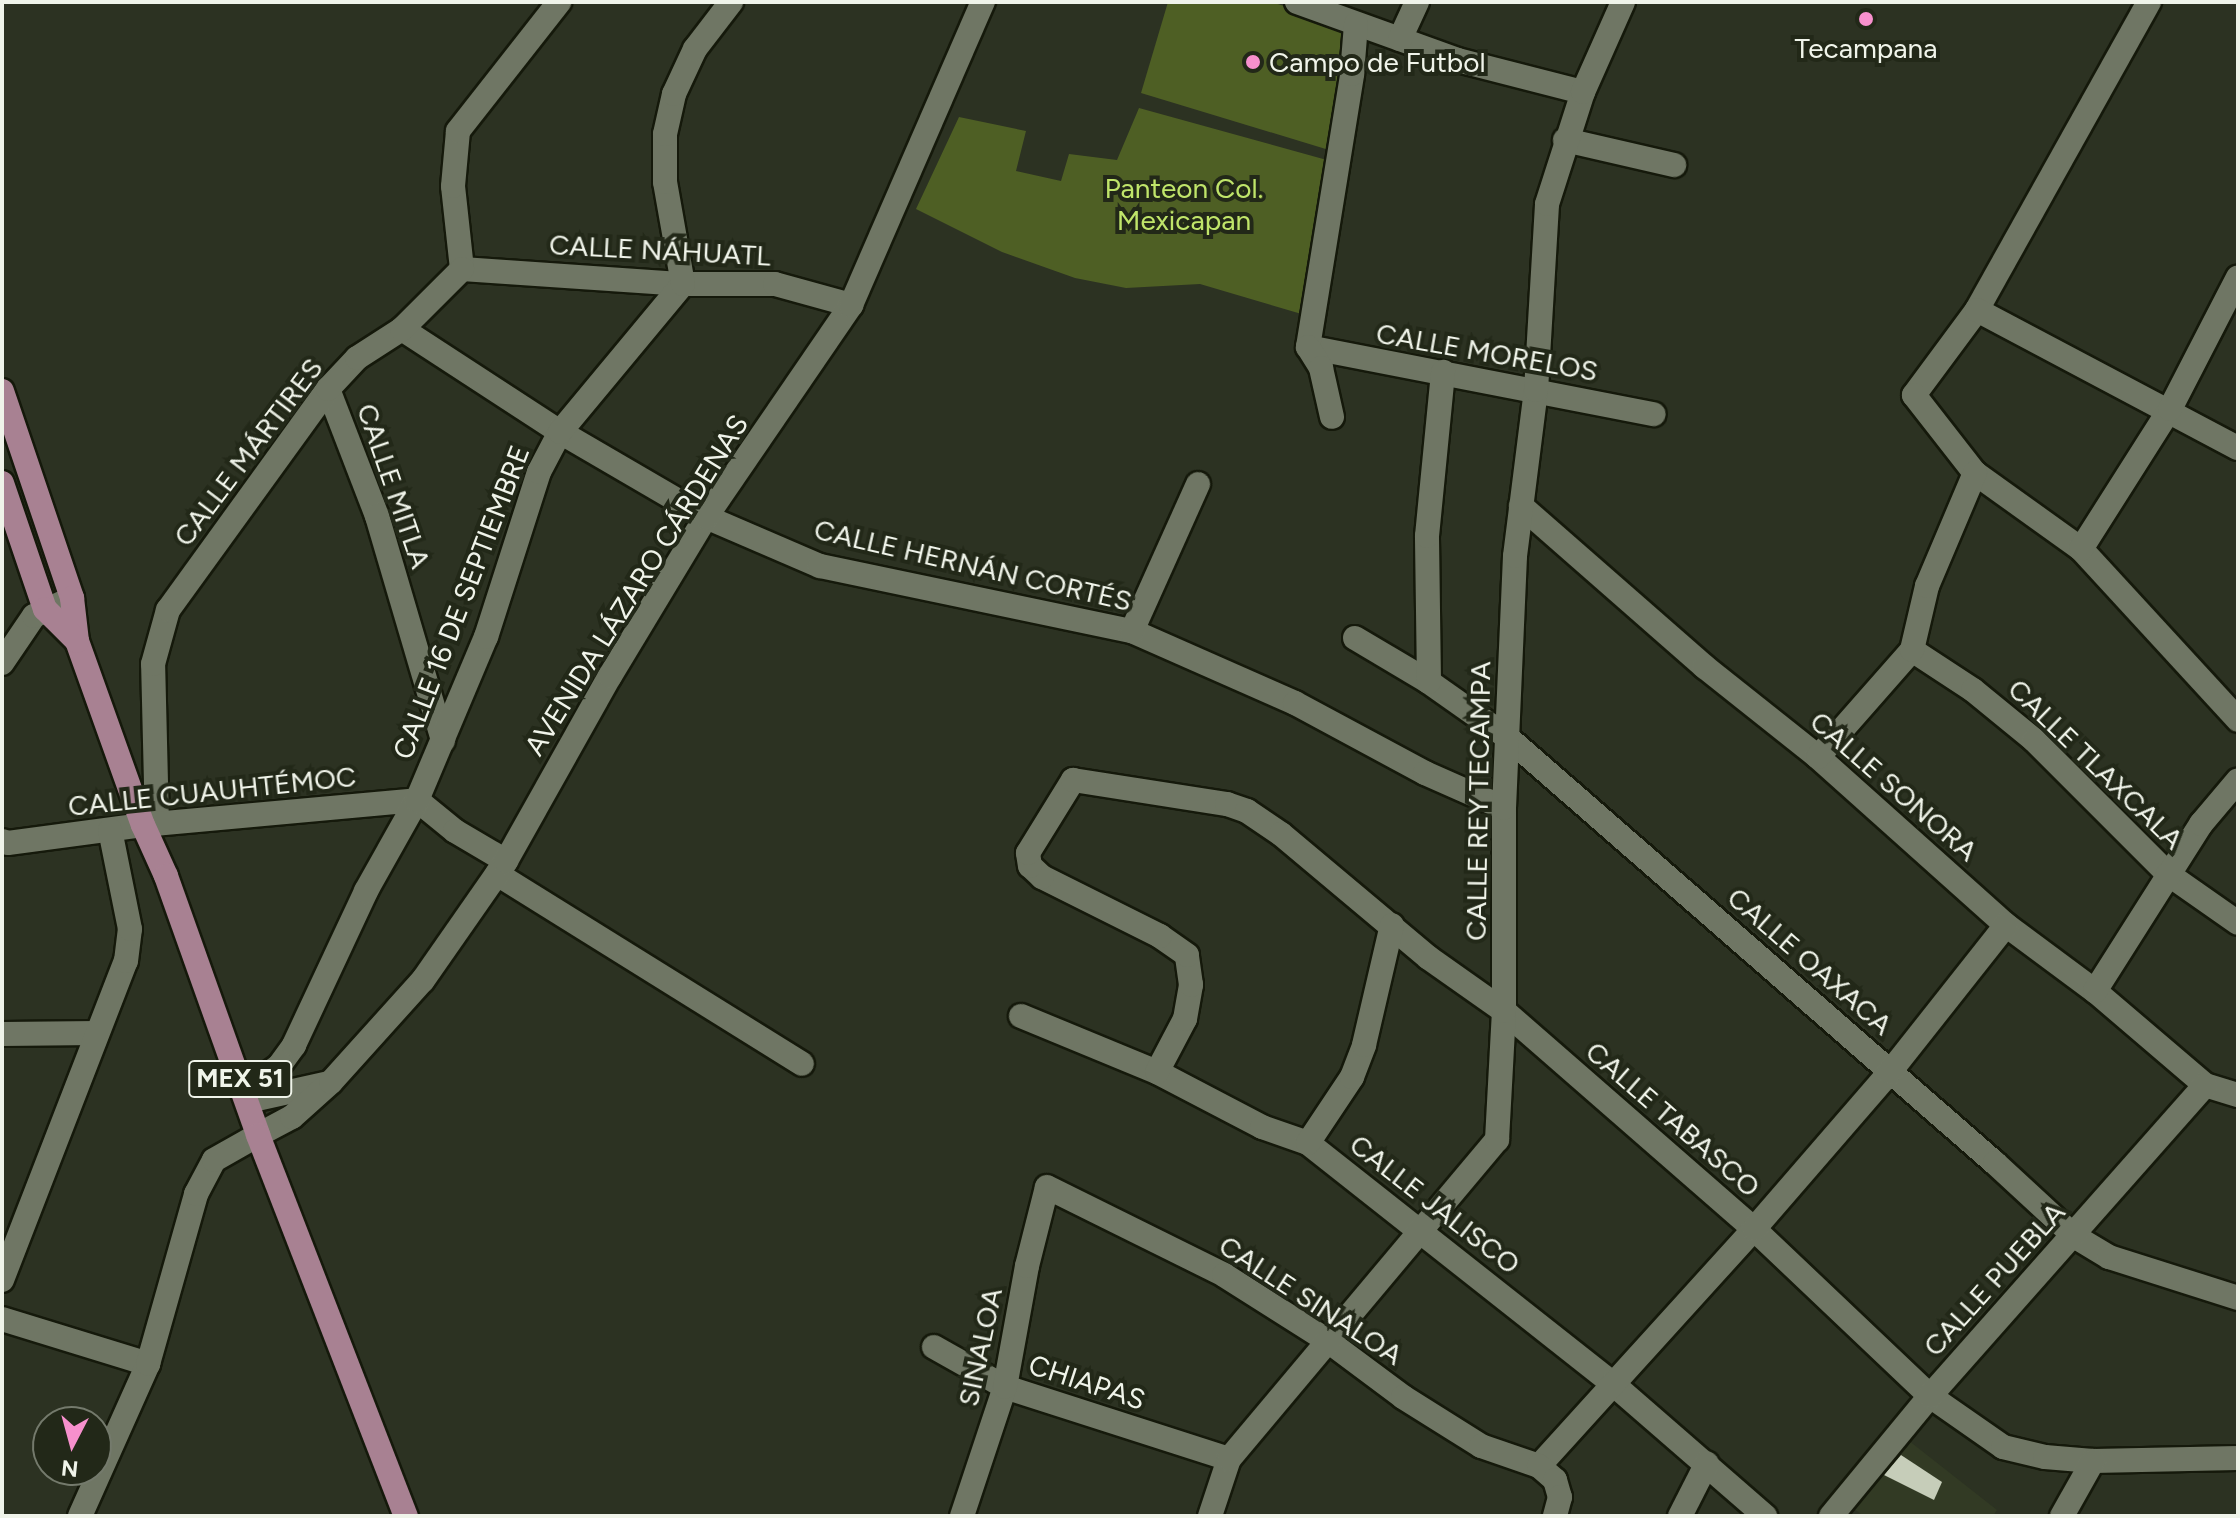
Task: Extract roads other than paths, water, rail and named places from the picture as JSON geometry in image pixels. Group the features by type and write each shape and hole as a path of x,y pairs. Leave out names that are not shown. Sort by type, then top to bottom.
{"main road":[{"name":"MEX 51","path":"2,391 72,598 77,641 150,824 258,1135 406,1516"},
{"name":"MEX 51","path":"2,483 45,609 77,641"}],"street":[{"path":"462,269 453,186 458,131 559,2"},
{"path":"683,284 665,182 665,134 674,94 695,49 731,2"},
{"name":"AVENIDA LÁZARO CÁRDENAS","path":"258,1135 292,1117 331,1082 423,980 501,867 610,676 706,517 851,305 983,2"},
{"path":"1297,2 1458,60 1583,92"},
{"path":"1400,39 1417,2"},
{"name":"CALLE REY TECAMPA","path":"1210,1516 1229,1459 1270,1406 1497,1140 1504,1011 1507,737 1521,506 1536,390 1547,204 1565,140 1583,92 1623,2"},
{"path":"2149,2 1977,310 1914,395 1975,473 2081,549 2238,720"},
{"path":"1332,417 1321,368 1308,347 1352,74 1356,24"},
{"path":"1565,140 1674,165"},
{"name":"CALLE NÁHUATL","path":"462,269 683,284 775,284 851,305"},
{"name":"CALLE MÁRTIRES","path":"150,824 153,664 168,610 328,389 357,358 402,329 462,269"},
{"path":"2081,549 2170,409 2238,277"},
{"name":"CALLE 16 DE SEPTIEMBRE","path":"246,1096 279,1066 294,1045 366,891 417,800 486,637 539,472 560,432 683,284"},
{"path":"1977,310 2170,409 2238,448"},
{"name":"CALLE HERNÁN CORTÉS","path":"402,329 560,432 706,517 820,566 1132,631 1295,703 1425,773 1504,808"},
{"name":"CALLE MORELOS","path":"1308,347 1654,414"},
{"path":"1429,682 1427,536 1443,372"},
{"name":"CALLE MITLA","path":"328,389 377,516 443,740"},
{"path":"1818,757 1912,650 1927,586 1975,473"},
{"path":"1132,631 1198,484"},
{"name":"CALLE SONORA","path":"1521,506 1705,667 1818,757 2006,925 2095,991 2205,1085 2238,1095"},
{"path":"2,663 34,616 72,598"},
{"name":"CALLE OAXACA","path":"1355,638 1429,682 1507,737 2074,1236 2109,1257 2238,1298"},
{"name":"CALLE TLAXCALA","path":"1912,650 1973,690 2034,740 2168,874 2238,923"},
{"name":"CALLE TABASCO","path":"1157,1072 1185,1019 1191,985 1187,955 1160,936 1042,877 1030,866 1028,853 1073,780 1227,804 1247,811 1281,834 1429,958 1504,1011 1754,1229 1930,1396 2003,1447 2045,1457 2093,1461 2238,1458"},
{"path":"2095,991 2201,824 2238,780"},
{"path":"417,800 501,867 802,1064"},
{"name":"CALLE CUAUHTÉMOC","path":"4,845 150,824 417,800"},
{"path":"2,1280 130,943 110,830"},
{"path":"1308,1143 1352,1077 1364,1045 1392,925"},
{"path":"1555,1516 1560,1497 1555,1480 1539,1466 1754,1229 1890,1072 2006,925"},
{"name":"CALLE JALISCO","path":"1021,1016 1157,1072 1262,1127 1308,1143 1421,1228 1612,1383 1765,1516"},
{"path":"2,1034 97,1033"},
{"path":"246,1096 331,1082"},
{"name":"CALLE PUEBLA","path":"1831,1516 1930,1396 2205,1085"},
{"path":"80,1516 148,1364 196,1194 214,1160 258,1135"},
{"name":"CALLE SINALOA","path":"1047,1187 1224,1275 1328,1341 1403,1397 1481,1446 1539,1466"},
{"name":"SINALOA","path":"962,1516 1005,1387 1027,1266 1047,1187"},
{"path":"2,1319 148,1364"},
{"name":"CHIAPAS","path":"934,1347 1005,1387 1229,1459"},
{"path":"2062,1516 2093,1461"},
{"path":"1680,1516 1707,1463"}],"place":[{"name":"Tecampana","path":"1866,19"},
{"name":"Campo de Futbol","path":"1253,62"}],"park label":[{"name":"Panteon Col. Mexicapan","path":"1184,204"}]}
